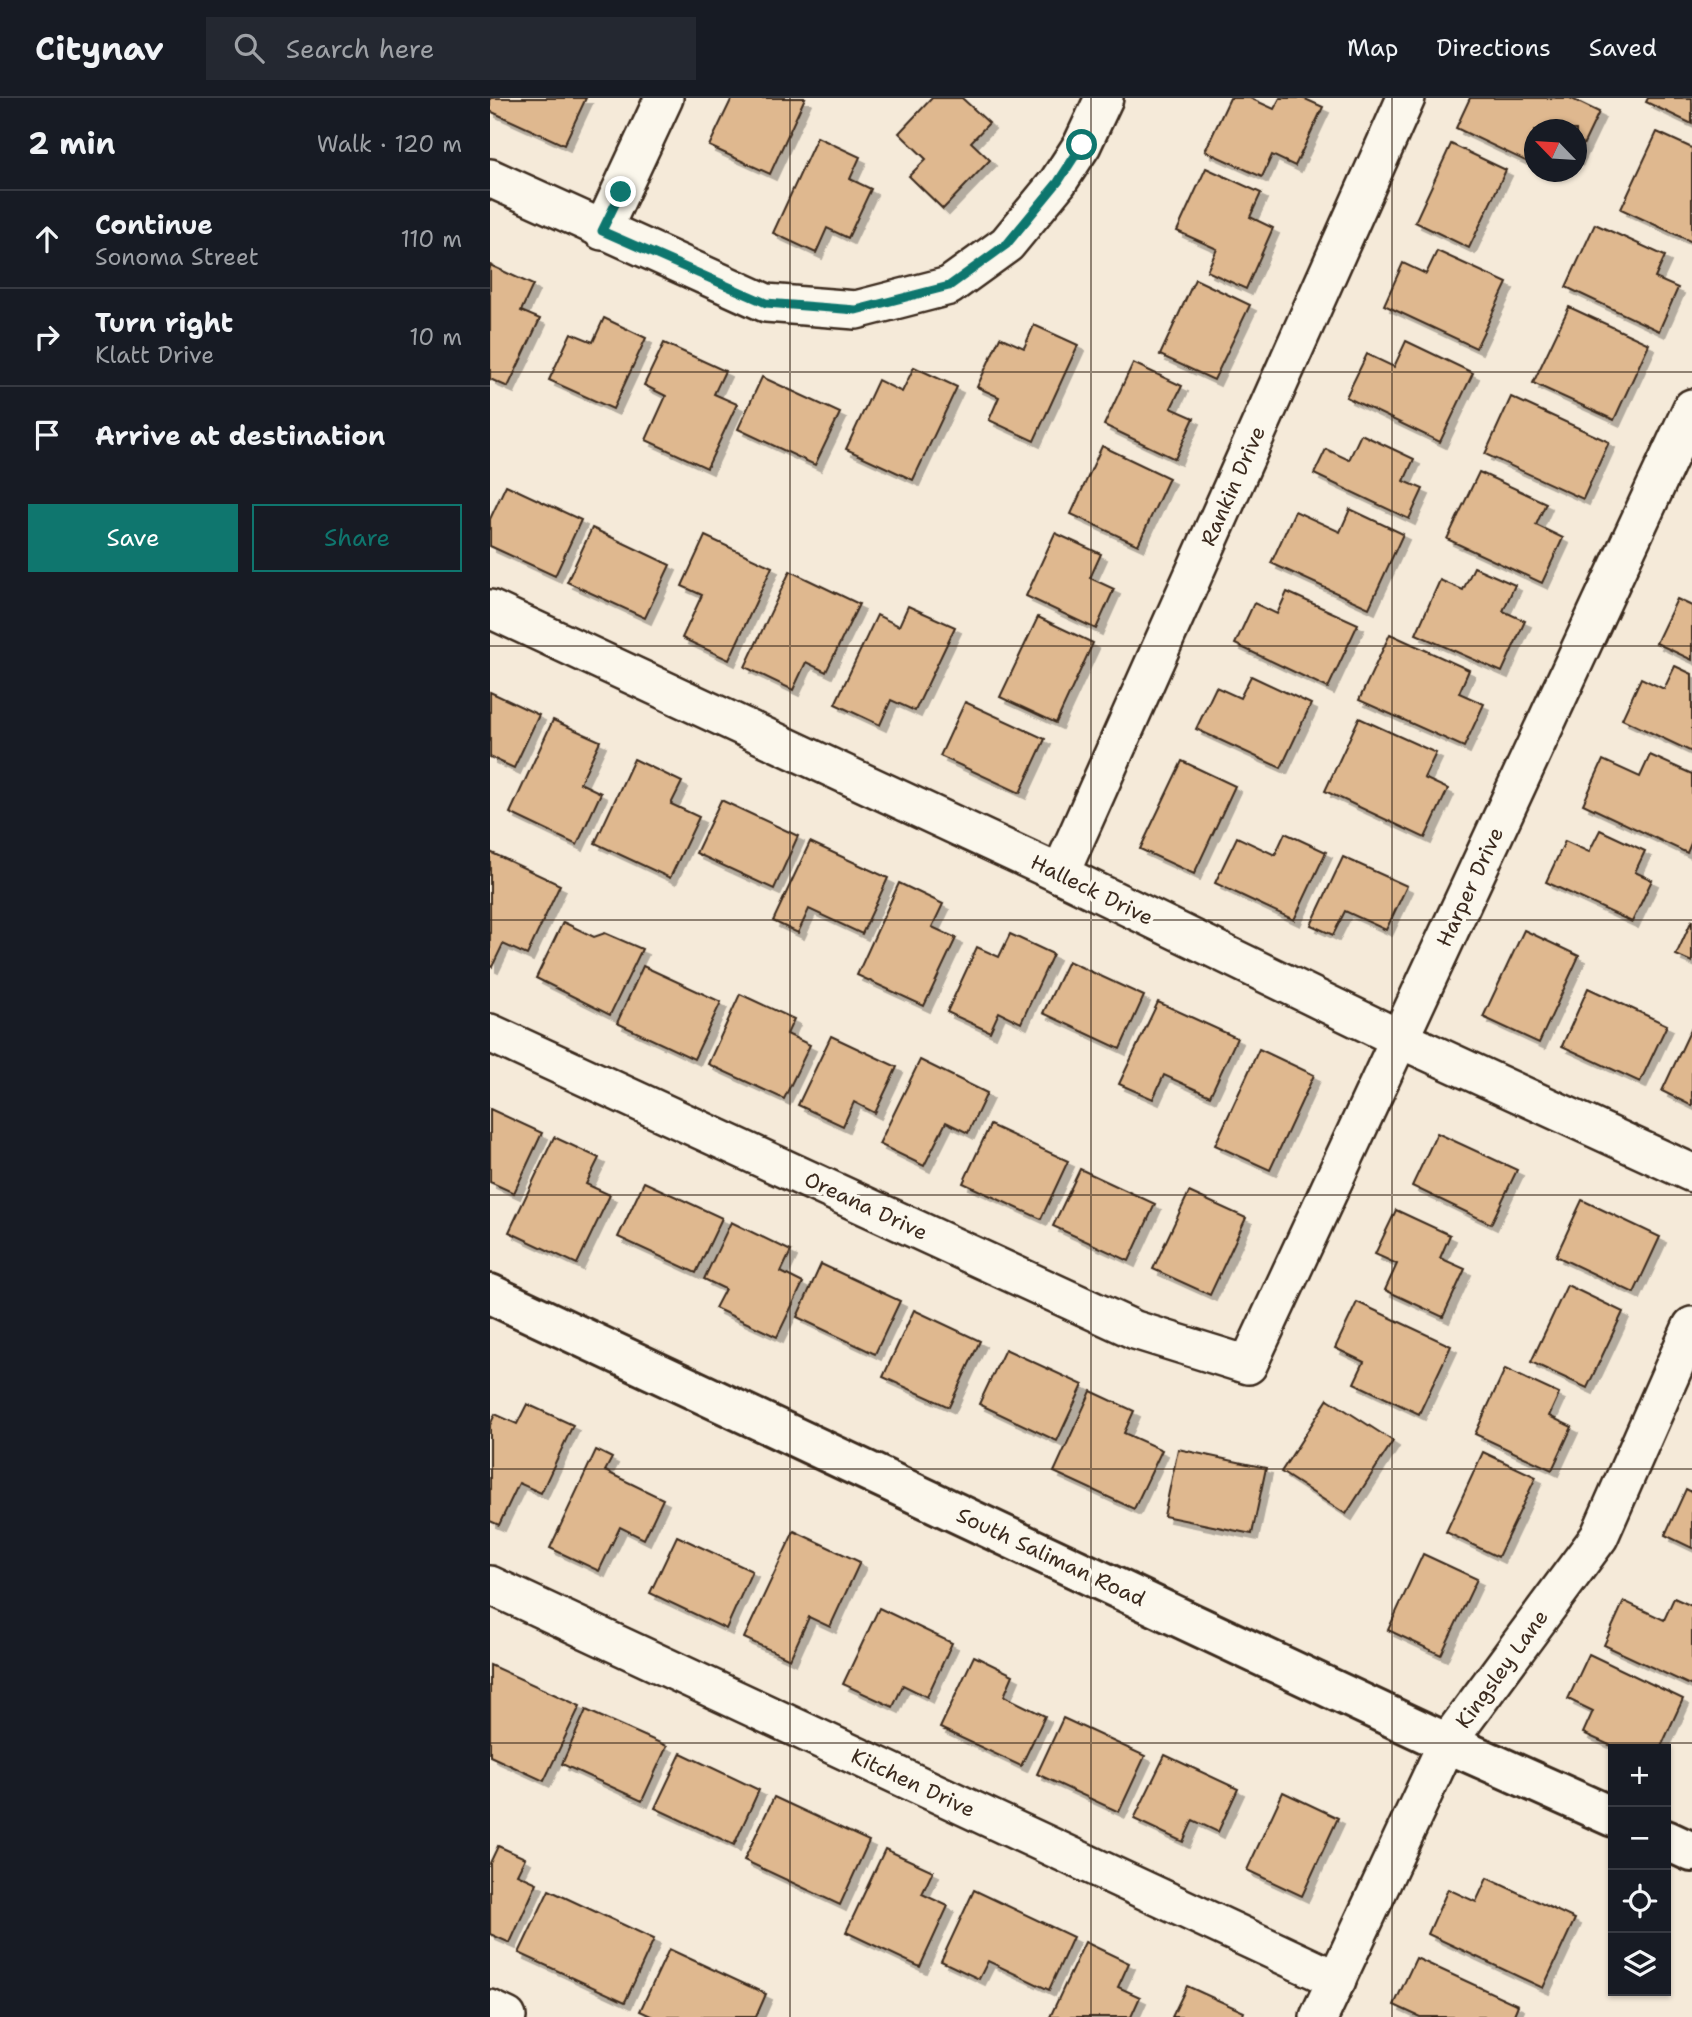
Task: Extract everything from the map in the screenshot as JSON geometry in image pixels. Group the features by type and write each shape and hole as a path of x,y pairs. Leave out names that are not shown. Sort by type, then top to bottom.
{"street":[{"path":"602,231 664,98"},
{"path":"490,178 766,303 856,310 949,286 1007,244 1058,182 1082,145 1104,98"},
{"name":"Rankin Drive","path":"1060,874 1406,98"},
{"name":"Harper Drive","path":"1248,1366 1692,408"},
{"name":"Halleck Drive","path":"490,609 1060,874 1400,1039 1692,1173"},
{"name":"Oreana Drive","path":"490,1033 1135,1330 1248,1366"},
{"name":"South Saliman Road","path":"490,1294 1447,1743 1608,1815"},
{"name":"Kingsley Lane","path":"1320,2017 1447,1743 1599,1537 1692,1325"},
{"name":"Kitchen Drive","path":"490,1586 1337,1980"},
{"path":"1671,1842 1692,1852"},
{"path":"490,2009 508,2017"}],"building":[{"path":"490,98 586,98 564,145 490,111"},
{"path":"732,98 805,98 770,174 709,146"},
{"path":"932,98 962,98 989,123 971,142 990,160 943,209 909,176 926,159 899,133"},
{"path":"1230,98 1250,98 1274,109 1280,98 1303,98 1323,107 1295,166 1272,155 1262,177 1205,151"},
{"path":"1470,98 1570,98 1599,112 1587,137 1587,119 1524,119 1524,160 1456,128"},
{"path":"1648,98 1692,98 1692,124 1646,102"},
{"path":"1657,132 1692,148 1692,242 1621,209"},
{"path":"817,137 860,157 850,179 871,189 848,238 827,228 816,253 773,233"},
{"path":"1451,144 1506,170 1469,248 1415,222"},
{"path":"1206,168 1261,193 1250,217 1273,228 1246,289 1207,271 1217,249 1177,231"},
{"path":"1595,224 1665,256 1655,278 1678,288 1659,331 1566,287"},
{"path":"1437,251 1507,283 1476,348 1384,305 1403,263 1426,274"},
{"path":"490,265 533,285 521,311 540,319 508,387 490,379"},
{"path":"1195,279 1250,305 1214,380 1160,355"},
{"path":"1569,307 1649,344 1614,420 1533,383"},
{"path":"604,318 646,338 613,409 549,380 571,333 593,342"},
{"path":"1034,325 1078,345 1034,441 989,420 999,397 977,387 1000,337 1024,348"},
{"path":"1406,341 1473,373 1440,442 1346,397 1367,354 1394,367"},
{"path":"664,343 725,371 714,394 737,404 707,468 646,440 666,396 644,385"},
{"path":"1133,363 1182,386 1171,408 1194,418 1175,459 1104,425"},
{"path":"914,367 957,387 913,480 846,449 878,380 902,392"},
{"path":"762,377 840,413 815,465 738,429"},
{"path":"1511,397 1609,442 1583,499 1485,454"},
{"path":"1361,434 1414,459 1404,481 1423,489 1409,519 1314,474 1326,449 1349,460"},
{"path":"1102,446 1169,478 1138,545 1071,514"},
{"path":"1479,472 1546,503 1536,525 1563,538 1542,583 1447,539"},
{"path":"506,485 581,520 555,576 490,546 490,519"},
{"path":"1350,509 1403,534 1369,608 1271,563 1295,511 1340,532"},
{"path":"592,528 670,565 645,618 567,582"},
{"path":"1055,533 1101,554 1090,578 1114,589 1096,629 1026,596"},
{"path":"705,536 772,567 729,660 682,638 702,595 682,586"},
{"path":"1474,567 1515,585 1503,611 1525,621 1502,672 1416,634 1440,580 1463,590"},
{"path":"790,571 859,604 826,672 806,662 793,690 745,667"},
{"path":"1287,592 1358,624 1328,688 1235,644 1254,603 1277,614"},
{"path":"1677,599 1692,606 1692,660 1656,643"},
{"path":"908,606 955,627 915,711 891,700 880,725 835,704 877,615 899,626"},
{"path":"1038,617 1093,643 1056,723 1000,697"},
{"path":"1390,634 1469,670 1459,693 1484,704 1464,747 1359,700"},
{"path":"1675,666 1692,674 1692,752 1622,719 1641,678 1664,689"},
{"path":"1251,676 1311,704 1281,768 1196,729 1216,687 1240,698"},
{"path":"490,692 539,715 514,768 490,757"},
{"path":"965,702 1045,739 1020,793 940,756"},
{"path":"1359,718 1436,753 1424,778 1448,789 1425,838 1325,791"},
{"path":"553,720 600,741 580,783 601,793 577,845 510,813"},
{"path":"1650,755 1692,774 1692,841 1687,853 1583,804 1603,760 1640,777"},
{"path":"634,759 682,782 671,804 699,817 670,878 595,843"},
{"path":"1182,761 1235,786 1194,874 1140,849"},
{"path":"721,800 798,836 774,889 696,853"},
{"path":"1600,830 1645,851 1635,872 1652,880 1632,922 1546,882 1565,841 1589,852"},
{"path":"1285,833 1326,852 1294,920 1215,883 1237,837 1275,855"},
{"path":"810,842 888,878 862,934 809,909 798,933 773,921"},
{"path":"490,852 560,885 527,955 503,944 492,967 490,966"},
{"path":"1343,857 1407,886 1386,930 1345,911 1333,935 1311,925"},
{"path":"899,883 943,904 932,927 956,938 924,1006 857,975"},
{"path":"1692,920 1692,962 1676,955"},
{"path":"563,922 594,937 605,933 642,949 610,1015 536,978"},
{"path":"1524,930 1579,956 1539,1043 1483,1017"},
{"path":"1010,934 1053,954 1021,1023 999,1012 990,1032 947,1012 977,947 999,957"},
{"path":"1068,961 1144,996 1120,1049 1043,1013"},
{"path":"643,966 721,1002 694,1059 617,1023"},
{"path":"1588,988 1667,1025 1640,1082 1562,1046"},
{"path":"740,994 794,1019 787,1034 810,1045 784,1099 708,1064"},
{"path":"1158,1002 1237,1038 1210,1096 1164,1075 1153,1099 1119,1084"},
{"path":"1692,1027 1692,1106 1662,1091"},
{"path":"831,1036 897,1067 875,1113 854,1102 843,1126 798,1105"},
{"path":"1259,1049 1314,1075 1270,1170 1215,1145"},
{"path":"920,1060 987,1093 968,1133 946,1122 924,1166 879,1144"},
{"path":"490,1109 542,1133 514,1193 490,1182"},
{"path":"990,1125 1068,1161 1041,1219 963,1183"},
{"path":"1437,1133 1517,1170 1491,1224 1412,1186"},
{"path":"554,1137 599,1158 586,1184 610,1195 577,1264 509,1232"},
{"path":"1080,1169 1155,1204 1129,1261 1053,1226"},
{"path":"644,1182 722,1218 696,1273 618,1237"},
{"path":"1189,1192 1246,1218 1210,1295 1153,1269"},
{"path":"1582,1200 1660,1237 1634,1293 1556,1256"},
{"path":"1396,1210 1450,1235 1440,1258 1465,1269 1443,1317 1385,1290 1397,1264 1375,1254"},
{"path":"731,1222 791,1251 781,1272 803,1283 777,1337 715,1308 725,1289 704,1279"},
{"path":"821,1264 900,1301 875,1354 797,1317"},
{"path":"1567,1285 1623,1312 1587,1388 1531,1362"},
{"path":"1357,1302 1451,1346 1419,1414 1354,1383 1364,1362 1335,1348"},
{"path":"914,1310 980,1341 949,1407 883,1377"},
{"path":"1005,1349 1083,1385 1057,1441 979,1404"},
{"path":"1505,1369 1559,1394 1549,1416 1572,1427 1552,1470 1475,1434"},
{"path":"1091,1391 1134,1411 1124,1433 1162,1450 1134,1509 1054,1472"},
{"path":"1328,1399 1393,1441 1346,1514 1281,1472"},
{"path":"527,1404 573,1425 541,1493 519,1483 499,1525 490,1521 490,1425 495,1414 517,1424"},
{"path":"1178,1449 1266,1468 1252,1534 1164,1516"},
{"path":"596,1450 612,1458 605,1471 663,1499 644,1539 620,1527 599,1571 550,1548"},
{"path":"1483,1452 1536,1477 1498,1557 1446,1532"},
{"path":"1686,1489 1692,1492 1692,1548 1665,1535"},
{"path":"794,1531 860,1562 830,1627 809,1617 790,1659 744,1638"},
{"path":"677,1536 752,1571 726,1629 650,1593"},
{"path":"1423,1554 1477,1579 1441,1655 1388,1630"},
{"path":"1674,1598 1692,1606 1692,1686 1604,1645 1624,1601 1664,1620"},
{"path":"879,1608 952,1643 927,1697 903,1685 893,1707 843,1684"},
{"path":"1589,1654 1683,1699 1662,1744 1608,1744 1583,1733 1593,1711 1568,1699"},
{"path":"974,1656 1013,1675 1004,1696 1045,1716 1021,1766 940,1728"},
{"path":"490,1665 580,1706 544,1781 490,1756"},
{"path":"586,1710 667,1746 642,1801 562,1764"},
{"path":"1063,1718 1145,1756 1119,1812 1037,1774"},
{"path":"681,1753 759,1790 734,1845 655,1808"},
{"path":"1165,1755 1238,1789 1218,1832 1193,1820 1183,1842 1134,1819"},
{"path":"1283,1792 1338,1818 1302,1896 1247,1870"},
{"path":"774,1797 869,1841 840,1905 744,1860"},
{"path":"498,1846 525,1858 517,1874 537,1883 510,1943 490,1934 490,1863"},
{"path":"885,1849 933,1871 922,1894 948,1906 920,1967 846,1932"},
{"path":"1487,1878 1575,1919 1543,1988 1428,1934 1448,1889 1476,1902"},
{"path":"549,1890 654,1939 625,2002 519,1953"},
{"path":"974,1890 1073,1937 1049,1990 988,1961 979,1979 941,1961"},
{"path":"1085,1942 1129,1963 1118,1987 1140,1997 1131,2017 1050,2017"},
{"path":"669,1949 766,1994 756,2017 653,2017 640,2011"},
{"path":"1416,1958 1518,2005 1513,2017 1420,2017 1394,2005"},
{"path":"1187,1986 1244,2012 1242,2017 1172,2017"}],"route":[{"path":"621,192 602,231 766,303 856,310 949,286 1007,244 1058,182 1082,145"}]}
